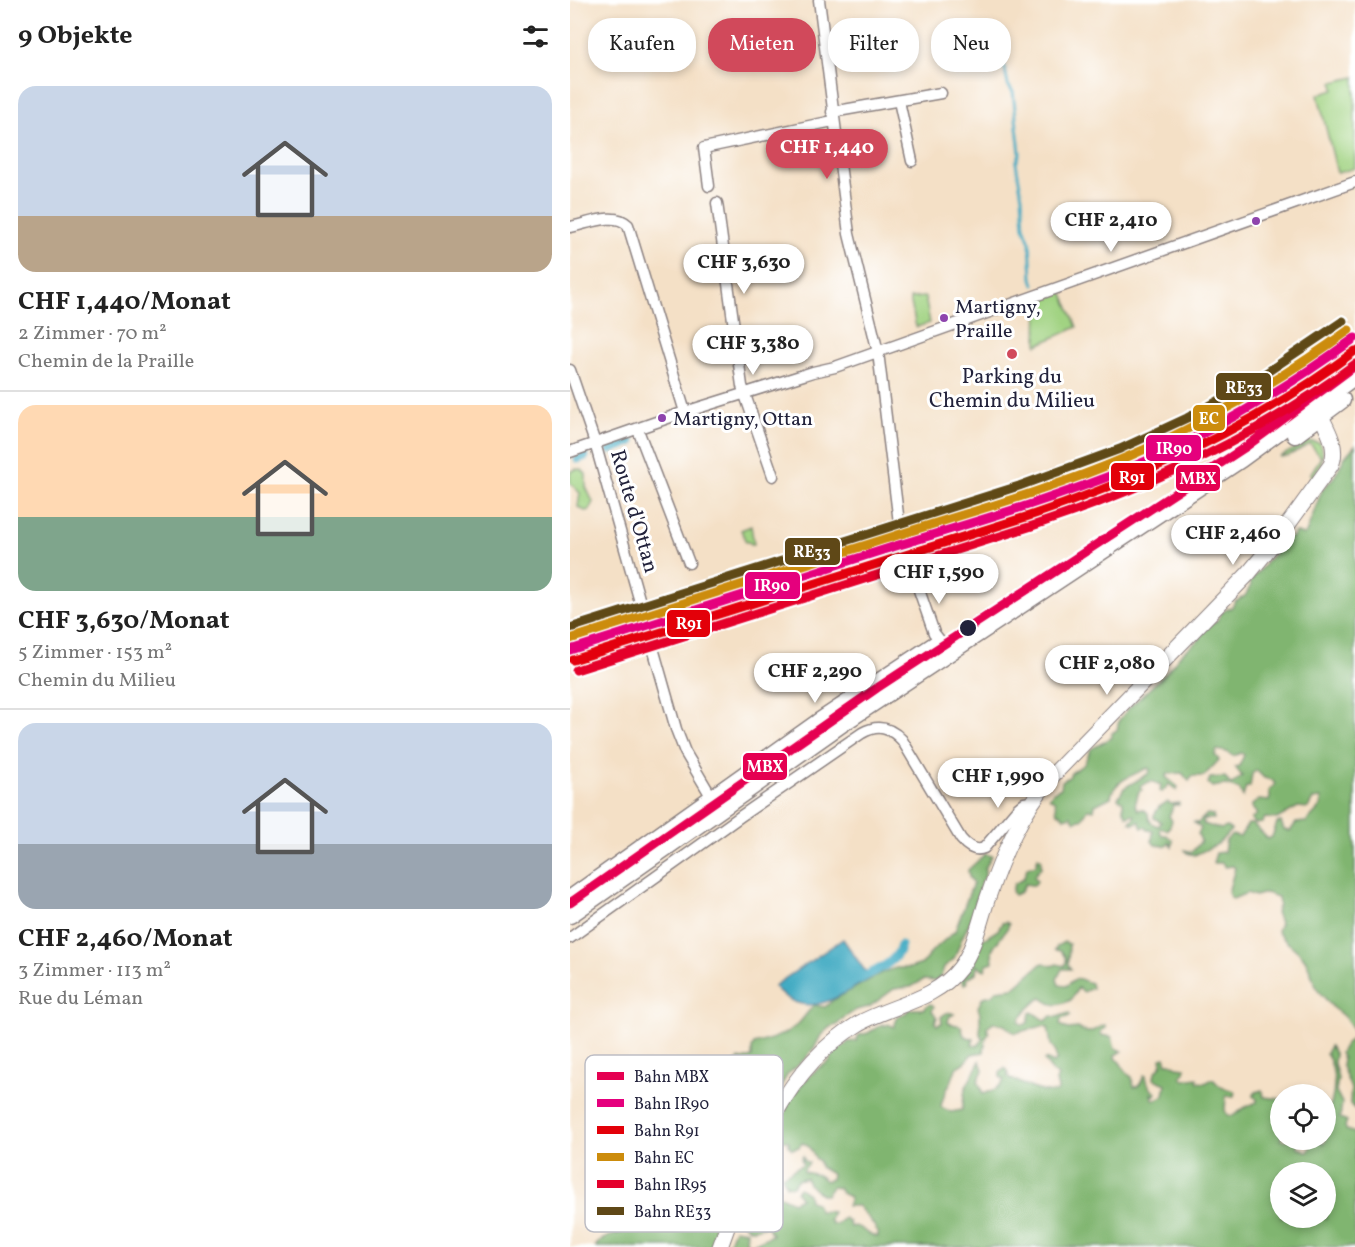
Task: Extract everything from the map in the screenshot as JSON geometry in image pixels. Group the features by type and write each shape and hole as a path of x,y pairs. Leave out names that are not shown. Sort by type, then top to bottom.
{"main road":[{"path":"1312,416 1355,376"},
{"path":"570,915 843,723 1355,389"}],"street":[{"path":"773,570 900,531 878,352 849,234 819,0"},
{"path":"709,186 704,148 941,93"},
{"path":"899,101 912,161"},
{"path":"570,452 685,412 813,372 834,368 1355,182"},
{"path":"717,203 745,393 773,476"},
{"path":"570,227 614,218 622,219 628,225 685,412"},
{"name":"Route d'Ottan","path":"570,370 595,443 676,729 685,752 711,796"},
{"path":"783,1099 806,1068 827,1047 851,1029 875,1016 932,992 952,977 963,963 971,948 1002,858 1015,828 1031,802 1051,777 1248,574 1281,534 1327,470 1332,458 1331,450 1312,416"},
{"path":"638,430 689,563"},
{"path":"911,567 934,633 949,652"},
{"path":"570,895 807,727 938,639"},
{"path":"570,938 741,816 862,733 873,728 888,729 902,740 962,839 972,848 980,850 984,848 1021,806 1031,802"},
{"path":"720,1247 725,1232"}],"green space":[{"path":"1355,77 1355,168 1337,173 1318,95 1334,90 1333,82"},
{"path":"1062,291 1077,327 1037,345 1038,300"},
{"path":"925,297 930,323 916,327 910,298"},
{"path":"1308,441 1320,443 1323,453 1319,466 1311,479 1311,473 1321,457 1310,444 1288,456 1280,457"},
{"path":"1355,445 1355,1110 1350,1102 1351,1089 1342,1066 1343,1059 1340,1053 1345,1044 1353,1038 1352,1029 1348,1021 1319,991 1303,957 1277,931 1280,923 1276,912 1279,905 1278,897 1266,893 1255,896 1247,893 1231,898 1228,893 1235,868 1225,867 1222,863 1213,863 1216,853 1224,852 1227,839 1232,835 1240,837 1248,824 1253,824 1268,839 1272,837 1277,823 1281,822 1284,830 1290,831 1296,823 1306,822 1321,806 1321,798 1313,799 1308,808 1298,807 1277,819 1265,818 1262,823 1256,824 1251,819 1257,814 1252,805 1259,800 1269,801 1269,791 1275,784 1256,770 1252,774 1250,787 1246,787 1243,797 1239,789 1225,785 1212,787 1208,783 1210,778 1225,777 1232,784 1242,776 1235,767 1239,766 1244,755 1241,753 1233,756 1217,750 1215,755 1219,760 1204,776 1192,776 1189,781 1182,773 1167,774 1166,777 1178,787 1177,791 1169,784 1162,792 1160,791 1161,785 1151,781 1140,786 1142,790 1139,791 1135,805 1138,810 1142,809 1148,813 1154,825 1159,826 1161,822 1154,818 1159,807 1167,802 1179,803 1179,805 1174,805 1169,816 1172,821 1168,830 1161,828 1160,831 1162,835 1173,840 1172,847 1169,842 1165,846 1155,845 1152,841 1153,831 1142,828 1139,821 1133,824 1130,822 1135,816 1133,814 1127,816 1123,809 1123,802 1118,798 1124,788 1148,774 1150,770 1148,768 1120,782 1111,797 1095,805 1094,810 1088,809 1082,819 1075,822 1071,816 1064,818 1057,813 1055,802 1049,797 1061,788 1062,781 1084,764 1091,749 1111,738 1112,733 1117,730 1119,720 1129,708 1164,675 1182,653 1200,639 1205,628 1217,621 1222,612 1245,596 1251,585 1250,582 1287,538 1293,537 1295,532 1303,535 1306,533 1322,490 1334,477"},
{"path":"576,469 586,474 586,487 593,502 589,510 585,511 578,507 580,493 570,483 570,472"},
{"path":"751,526 754,544 746,542 741,530"},
{"path":"1207,814 1213,815 1214,819 1204,819 1203,824 1221,829 1227,827 1231,830 1218,844 1195,855 1187,853 1185,850 1192,852 1201,841 1198,834 1201,828 1193,822 1198,823"},
{"path":"985,854 992,856 985,868 985,876 980,885 973,916 954,959 944,967 941,976 935,981 923,980 911,987 894,989 869,1007 856,1010 837,1025 830,1027 783,1082 783,1055 752,1055 754,1044 788,1031 798,1024 814,1005 825,1007 833,1000 883,972 922,964 932,951 955,931 973,883 968,870"},
{"path":"1038,857 1041,859 1041,867 1034,876 1036,883 1025,884 1021,892 1014,895 1012,891 1014,884 1023,879 1027,868 1036,865"},
{"path":"1006,922 1009,924 1008,927 992,950 993,962 987,964 985,970 977,966 976,973 966,979 967,983 964,984 961,979 968,971 982,940"},
{"path":"1064,942 1069,944 1068,965 1071,969 1062,969 1057,979 1059,985 1066,986 1078,978 1091,983 1092,988 1084,992 1078,988 1071,1000 1059,1004 1049,1003 1042,998 1028,1008 1019,1022 1023,1025 1028,1023 1032,1012 1046,1021 1051,1016 1057,1017 1069,1013 1070,1016 1061,1019 1060,1025 1068,1029 1078,1028 1090,1032 1105,1025 1106,1028 1101,1031 1101,1035 1112,1037 1115,1048 1122,1051 1115,1055 1115,1058 1132,1077 1134,1087 1139,1085 1144,1075 1146,1076 1149,1086 1156,1093 1154,1096 1151,1094 1152,1099 1158,1099 1164,1095 1166,1084 1154,1079 1155,1072 1162,1064 1161,1058 1165,1057 1167,1063 1185,1068 1181,1077 1184,1080 1197,1078 1198,1082 1205,1083 1213,1079 1223,1088 1235,1091 1234,1096 1226,1096 1227,1115 1233,1116 1257,1102 1253,1096 1262,1090 1264,1097 1270,1098 1270,1150 1308,1152 1309,1150 1336,1150 1336,1091 1342,1103 1340,1118 1347,1121 1346,1130 1355,1133 1355,1247 1260,1247 1252,1241 1233,1247 727,1247 733,1232 747,1232 746,1242 751,1245 772,1235 770,1232 783,1232 783,1197 793,1202 801,1198 796,1192 799,1188 808,1194 809,1201 816,1203 819,1211 833,1212 829,1220 832,1224 844,1218 849,1222 850,1227 857,1227 878,1237 871,1221 858,1206 847,1206 850,1197 841,1193 838,1188 832,1187 826,1195 822,1195 808,1184 806,1178 797,1180 793,1186 786,1185 783,1175 803,1164 801,1159 803,1156 804,1160 809,1163 804,1172 818,1175 826,1181 831,1179 832,1174 820,1167 819,1161 807,1145 802,1143 799,1147 792,1149 789,1141 783,1140 783,1114 791,1100 812,1074 829,1062 834,1051 848,1042 856,1041 859,1035 868,1033 883,1024 894,1027 898,1016 909,1009 923,1009 930,1004 933,1005 932,1011 937,1017 935,1023 937,1025 942,1023 941,1017 945,1014 954,1014 949,1017 948,1023 961,1026 964,1036 974,1039 972,1045 979,1045 983,1038 980,1035 978,1007 983,997 993,995 996,990 1013,988 1041,964 1064,966 1066,958 1061,951 1055,950 1057,946","holes":["993,1022 1004,1025 1015,1033 1043,1026 1048,1027 1051,1045 1057,1060 1054,1063 1044,1060 1058,1076 1057,1092 1045,1092 1025,1085 1008,1077 1008,1071 1005,1068 1000,1073 1000,1077 1004,1079 1001,1085 983,1094 978,1081 983,1070 980,1061 965,1089 962,1110 951,1112 941,1107 956,1068 972,1054 984,1052 989,1033 987,1028"]},
{"path":"1330,1046 1335,1055 1334,1063 1338,1079 1336,1091 1332,1067 1326,1053"},
{"path":"623,1232 714,1232 711,1247 595,1247 608,1237"}],"water":[{"path":"843,939 870,978 834,999 809,1005 797,1003 785,997 774,986"}],"waterway":[{"path":"1006,72 1008,85 1013,92 1020,153 1016,163 1024,227 1030,242 1034,285"},
{"path":"610,450 631,442"},
{"path":"578,459 585,456"},
{"path":"858,980 890,962 899,952 901,945"}],"tunnel":[{"path":"900,531 911,567"}],"rail line":[{"name":"RE33","path":"570,628 1019,486 1120,449 1187,418 1251,383 1343,321"},
{"name":"EC","path":"570,639 1006,501 1096,470 1155,445 1213,416 1296,367 1349,330"},
{"name":"IR90","path":"570,650 1008,512 1127,469 1187,442 1245,410 1301,376 1355,338"},
{"name":"R91","path":"573,660 1073,501 1199,447 1279,403 1355,351"},
{"name":"IR95","path":"576,670 1032,526 1117,495 1200,458 1240,437 1279,415 1355,364"},
{"name":"MBX","path":"570,903 877,688 1247,446 1355,366"}],"place":[{"name":"Martigny, Praille","path":"944,318"},
{"name":"Parking du Chemin du Milieu","path":"1012,354"},
{"name":"Martigny, Ottan","path":"662,418"}]}
